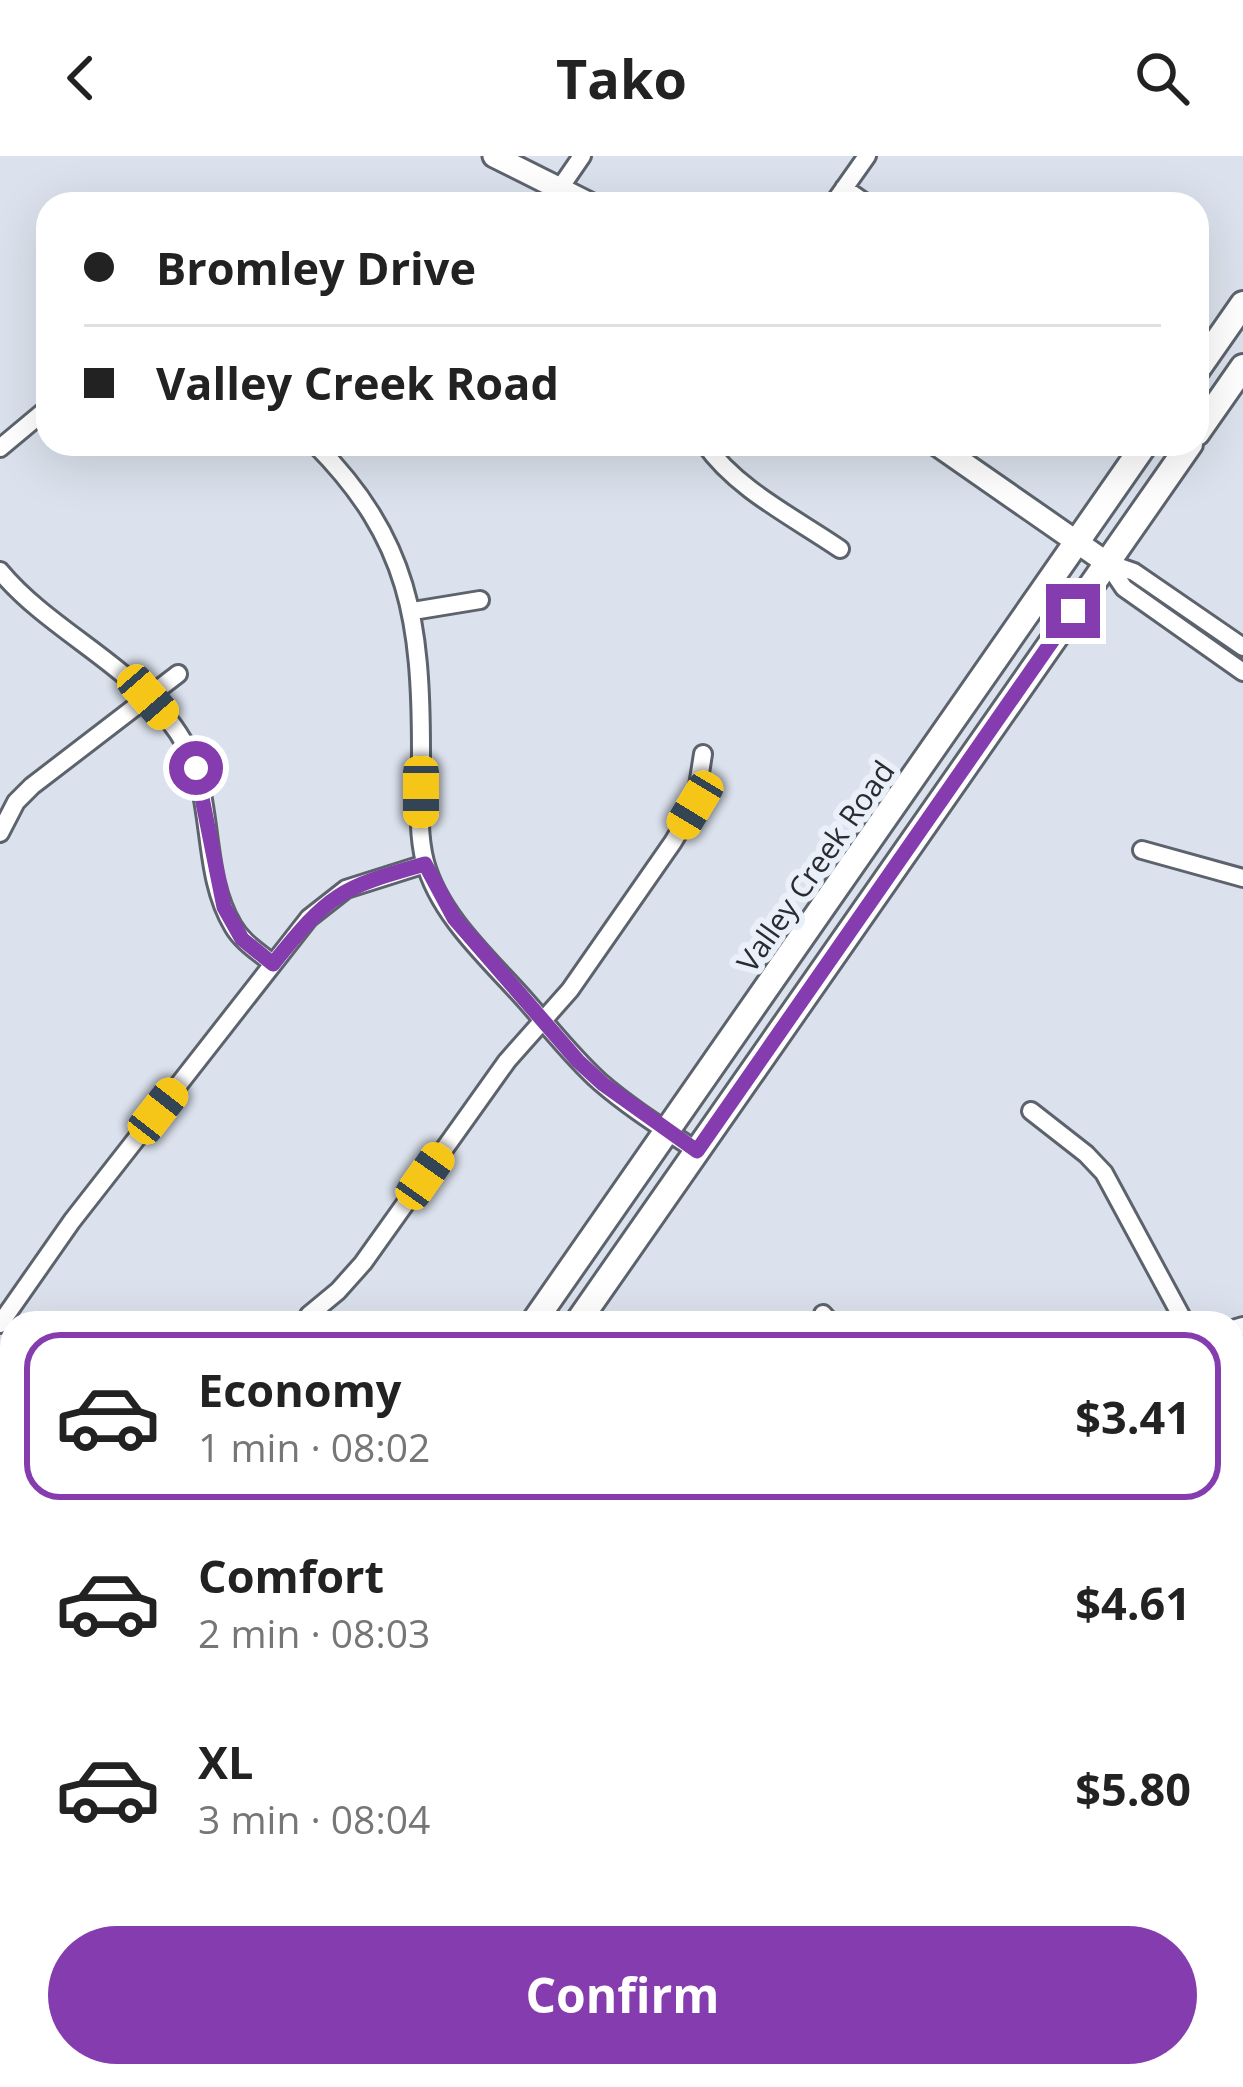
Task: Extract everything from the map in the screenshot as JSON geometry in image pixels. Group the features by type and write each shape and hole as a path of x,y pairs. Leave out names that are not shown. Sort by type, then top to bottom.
{"main road":[{"path":"1209,353 1243,304"},
{"path":"1209,416 1243,367"},
{"name":"Valley Creek Road","path":"541,1311 1137,456"},
{"path":"585,1311 1182,456"}],"street":[{"path":"494,156 549,192"},
{"path":"558,192 583,156"},
{"path":"841,192 867,156"},
{"path":"844,188 850,192"},
{"path":"0,448 36,418"},
{"path":"327,456 378,524 400,568 413,611 421,677 425,864 454,918 544,1022 603,1084 697,1151"},
{"path":"714,456 840,549"},
{"path":"953,456 1107,563 1134,572 1243,647"},
{"path":"1107,563 1124,588 1243,672"},
{"path":"0,571 21,596 148,697 178,734 196,768 218,888 232,925 273,964"},
{"path":"413,611 480,600"},
{"path":"0,833 16,802 32,786 178,674"},
{"path":"314,1311 363,1263 494,1080 544,1022 684,824 695,805 704,754"},
{"path":"1142,850 1243,878"},
{"path":"9,1311 72,1221 325,903 370,879 425,864"},
{"path":"1031,1112 1104,1173 1179,1311"}],"route":[{"path":"196,768 224,907 242,939 273,964 309,918 346,889 425,864 454,918 578,1061 697,1151 1073,611"}]}
